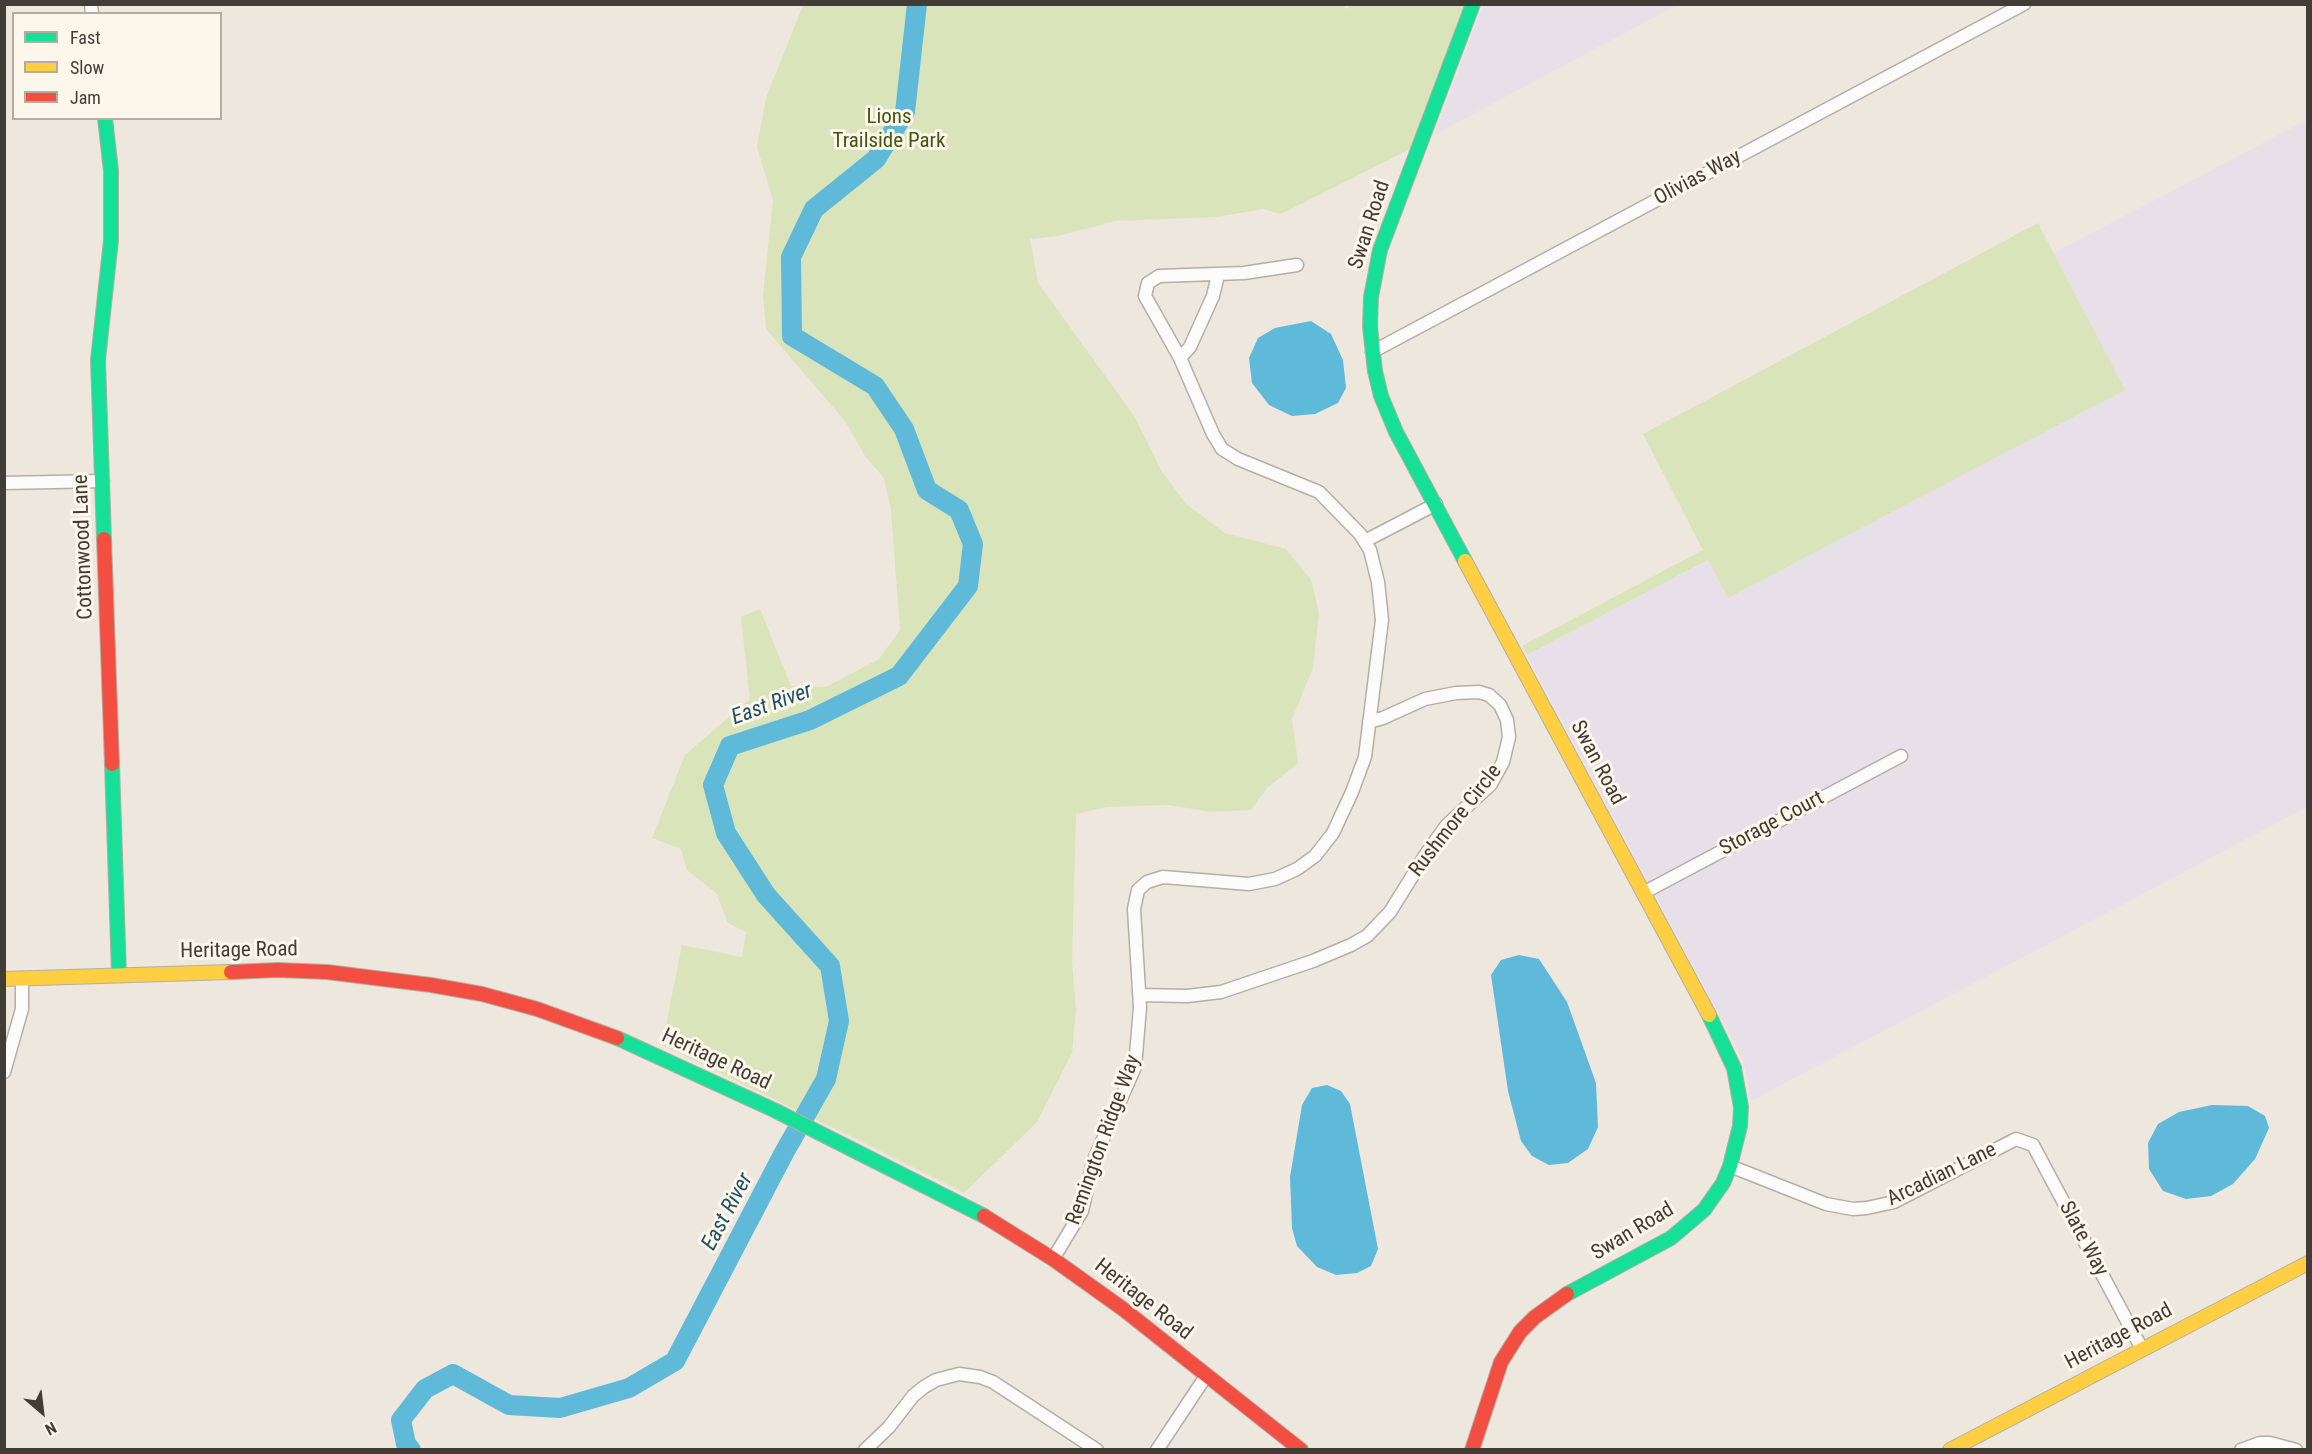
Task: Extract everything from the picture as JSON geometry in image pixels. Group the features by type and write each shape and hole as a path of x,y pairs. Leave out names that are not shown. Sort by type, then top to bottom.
{"street":[{"name":"Swan Road","path":"1472,1449 1501,1362 1520,1332 1534,1317 1562,1297 1671,1238 1689,1225 1713,1198 1730,1167 1740,1126 1741,1107 1734,1068 1723,1042 1396,432 1387,412 1375,371 1372,352 1371,297 1380,250 1473,4"},
{"name":"Olivias Way","path":"1372,352 2024,4"},
{"name":"Cottonwood Lane","path":"105,120 111,171 111,240 98,360 119,974"},
{"name":"Remington Ridge Way","path":"1053,1259 1082,1211 1093,1162 1135,1067 1140,1023 1140,994 1134,909 1140,887 1151,880 1167,877 1239,884 1260,883 1289,874 1310,861 1333,833 1365,757 1382,613 1374,561 1365,541 1318,492 1238,459 1222,449 1213,434 1180,358 1146,299 1146,286 1150,280 1159,276 1258,272 1297,265"},
{"path":"1180,358 1190,347 1213,296 1218,275"},
{"path":"4,483 103,481"},
{"path":"1365,541 1436,504"},
{"name":"Rushmore Circle","path":"1140,994 1187,996 1221,992 1313,961 1367,936 1390,912 1446,826 1491,784 1503,762 1509,737 1507,720 1500,705 1489,695 1479,692 1456,693 1425,699 1369,722"},
{"name":"Storage Court","path":"1643,893 1901,756"},
{"name":"Heritage Road","path":"4,979 278,970 327,972 422,983 482,994 537,1009 624,1041 774,1110 986,1217 1053,1259 1123,1309 1300,1449"},
{"path":"4,1072 21,1009 22,978"},
{"name":"Arcadian Lane","path":"1730,1167 1826,1204 1844,1208 1867,1208 1894,1202 2016,1139"},
{"name":"Slate Way","path":"2016,1139 2033,1145 2142,1349"},
{"name":"Heritage Road","path":"1950,1449 2307,1263"},
{"path":"865,1449 889,1427 913,1396 924,1387 936,1380 959,1374 980,1377 993,1382 1097,1449"},
{"path":"1157,1449 1206,1376"},
{"path":"2241,1449 2260,1443 2270,1443 2296,1449"}],"shaded area":[{"path":"1483,4 1677,5 1434,135"},
{"path":"2307,120 2307,807 1751,1101 1743,1059 1527,655 1709,560 1728,598 2124,390 2054,253"}],"green space":[{"name":"Lions Trailside Park","path":"1344,4 1345,9 1354,4 1465,5 1412,148 1281,214 1263,209 1216,217 1115,221 1058,236 1030,239 1038,283 1135,417 1161,470 1186,504 1225,533 1286,549 1311,580 1319,613 1313,668 1292,719 1298,763 1267,788 1251,810 1212,812 1169,805 1107,807 1076,814 1072,962 1076,1009 1072,1053 1037,1122 964,1193 662,1045 682,945 742,957 746,932 728,923 716,893 687,870 681,849 652,838 685,755 750,699 741,617 760,609 791,686 826,687 879,659 900,630 891,510 884,478 865,456 845,421 766,329 763,295 773,200 757,147 766,98 803,5"},
{"path":"2038,223 2125,390 1728,598 1708,560 1527,655 1522,646 1703,550 1643,434"}],"water":[{"path":"1311,321 1331,334 1343,360 1346,388 1338,403 1315,414 1292,416 1269,405 1252,383 1249,358 1258,338 1275,328"},
{"path":"1519,955 1539,959 1567,1002 1596,1083 1598,1127 1588,1149 1568,1163 1549,1165 1532,1156 1521,1141 1508,1091 1491,975 1501,960"},
{"path":"1327,1085 1341,1091 1350,1104 1378,1249 1371,1266 1357,1273 1336,1275 1317,1267 1297,1246 1292,1228 1290,1177 1302,1105 1312,1088"},
{"path":"2212,1105 2248,1106 2265,1116 2269,1128 2255,1159 2233,1184 2211,1196 2186,1199 2163,1191 2149,1169 2148,1143 2158,1124 2179,1112"}],"waterway":[{"name":"East River","path":"411,1450 406,1444 401,1420 425,1389 453,1374 509,1405 560,1408 629,1388 675,1361 785,1151 826,1079 839,1021 830,966 766,895 726,833 713,785 730,746 810,720 899,676 968,586 973,544 959,510 927,490 904,429 875,386 792,336 791,257 814,209 876,159 905,112 917,4"}],"traffic: fast":[{"path":"1465,561 1396,432 1381,396 1375,371 1370,327 1371,297 1380,250 1473,4"},
{"path":"104,539 98,360 111,240 111,171 105,120"},
{"path":"112,764 119,974"},
{"path":"1567,1294 1671,1238 1704,1210 1723,1183 1730,1166 1740,1126 1741,1107 1734,1068 1709,1015"},
{"path":"617,1038 774,1110 984,1216"}],"traffic: slow":[{"path":"1465,561 1709,1015"},
{"path":"4,979 231,972"},
{"path":"1950,1450 2308,1263"}],"traffic: jam":[{"path":"104,539 112,764"},
{"path":"231,972 278,970 327,972 431,985 482,994 537,1009 617,1038"},
{"path":"984,1216 1053,1259 1123,1309 1301,1450"},
{"path":"1472,1450 1501,1362 1520,1332 1535,1317 1567,1294"}]}
